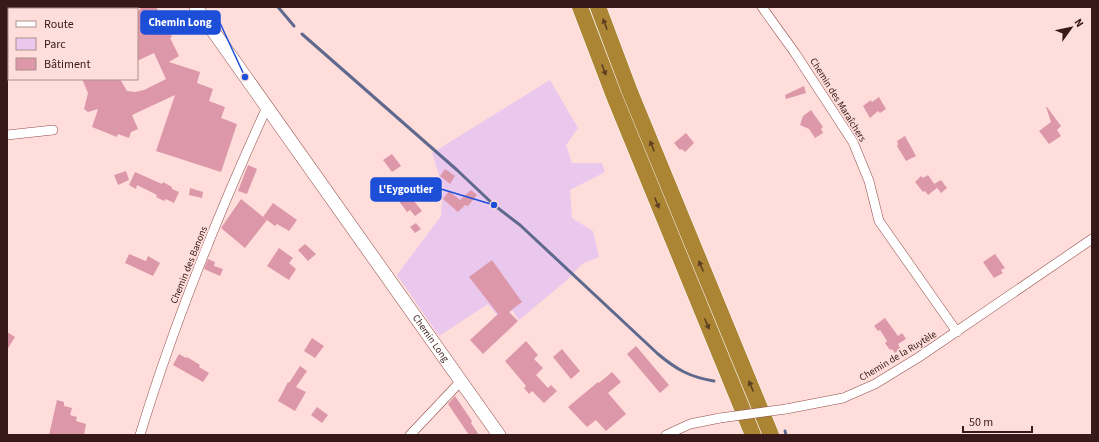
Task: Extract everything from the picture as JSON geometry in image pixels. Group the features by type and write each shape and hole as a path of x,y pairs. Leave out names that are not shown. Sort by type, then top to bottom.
{"highway":[{"path":"580,7 614,96 753,435"},
{"path":"598,7 630,92 771,435"}],"main road":[{"name":"Chemin Long","path":"196,7 499,435"}],"street":[{"name":"Chemin des Maraîchers","path":"762,7 799,59 853,142 869,181 879,220 957,332"},
{"name":"Chemin des Banons","path":"140,435 157,378 196,275 246,152 267,107"},
{"path":"7,135 53,130"},
{"name":"Chemin de la Ruytèle","path":"666,435 690,424 844,398 875,384 919,358 1092,240"},
{"path":"410,435 461,381"}],"green space":[{"path":"550,80 578,128 566,145 572,163 602,163 605,172 570,190 572,218 593,231 599,257 582,264 567,280 519,320 512,310 501,320 488,304 439,336 397,275 441,216 443,187 432,153"}],"building":[{"path":"142,7 156,7 172,37 170,38 179,56 169,62 200,72 197,83 213,89 209,101 225,107 221,118 237,124 221,172 156,151 175,95 132,115 138,129 131,132 129,138 118,134 117,137 92,127 98,109 88,112 84,109 88,93 82,80 121,80 127,91 135,92 144,90 166,79 154,53 138,61 138,11"},
{"path":"804,86 806,93 786,99 785,95"},
{"path":"879,97 886,109 880,113 878,111 870,118 863,106 871,100 872,102"},
{"path":"1046,107 1061,126 1057,130 1061,136 1049,144 1039,131 1051,122"},
{"path":"811,110 823,127 821,129 823,133 815,138 809,129 800,125 803,116"},
{"path":"686,133 694,143 685,152 682,149 680,150 674,143"},
{"path":"905,136 916,156 906,161 897,146 897,141"},
{"path":"392,154 401,166 392,172 383,160"},
{"path":"248,165 257,169 247,194 238,191"},
{"path":"445,169 455,176 450,184 440,176"},
{"path":"126,171 129,180 118,185 114,175"},
{"path":"135,172 162,184 163,182 179,192 174,203 166,199 164,201 156,197 157,195 137,185 136,189 129,185"},
{"path":"928,175 937,188 928,195 925,191 923,192 915,182 921,176 923,178"},
{"path":"941,180 947,188 941,193 934,184"},
{"path":"190,188 203,192 202,198 189,195"},
{"path":"405,190 422,211 415,216 410,210 407,212 396,197"},
{"path":"471,190 477,195 468,206 465,205 458,212 443,199 449,191 460,200"},
{"path":"241,199 267,220 245,248 221,228"},
{"path":"273,203 297,220 289,231 277,224 275,226 263,217"},
{"path":"416,223 421,229 415,233 410,227"},
{"path":"305,244 316,254 308,261 298,250"},
{"path":"279,248 293,258 289,263 296,269 289,280 267,266"},
{"path":"129,254 146,261 148,256 160,263 153,276 125,263"},
{"path":"995,254 1005,268 1001,270 1003,273 994,278 983,262"},
{"path":"208,259 215,262 214,266 223,269 220,276 204,269"},
{"path":"492,260 522,302 509,312 518,321 483,354 470,340 498,314 469,277"},
{"path":"885,318 898,336 902,333 906,339 898,344 900,348 895,353 892,349 890,350 885,343 887,341 880,330 878,331 874,326"},
{"path":"7,332 15,337 7,350"},
{"path":"312,338 324,346 315,358 304,351"},
{"path":"526,341 538,355 534,359 543,368 536,375 548,388 551,385 557,391 544,403 532,391 529,394 524,388 526,386 505,361"},
{"path":"636,346 669,385 660,393 627,354"},
{"path":"562,349 580,371 571,379 553,357"},
{"path":"179,354 200,365 199,367 209,373 203,382 173,365"},
{"path":"300,366 307,371 296,387 306,392 295,411 278,401 288,382 289,383"},
{"path":"612,372 621,382 608,393 626,414 606,431 596,420 587,427 568,407"},
{"path":"455,396 472,421 471,423 479,435 469,435 448,404"},
{"path":"57,400 64,402 64,406 72,408 70,415 77,417 76,421 86,424 84,435 49,435"},
{"path":"317,407 328,415 322,423 311,415"}],"waterway":[{"path":"278,7 294,26"},
{"path":"302,34 457,170 494,205 520,225 658,354 684,372 714,381"},
{"path":"785,431 786,435"}],"place":[{"name":"Chemin Long","path":"245,77"},
{"name":"L'Eygoutier","path":"494,205"}]}
